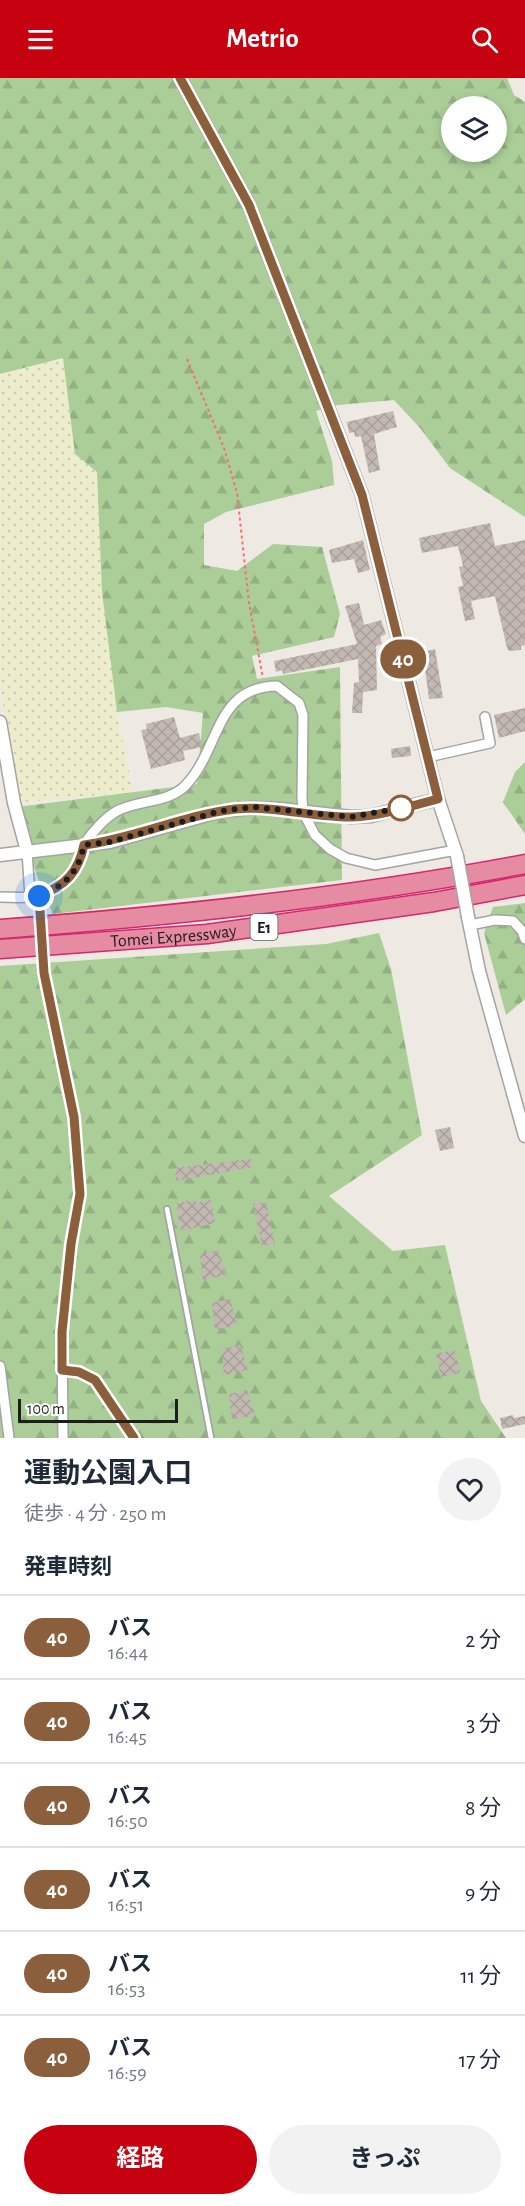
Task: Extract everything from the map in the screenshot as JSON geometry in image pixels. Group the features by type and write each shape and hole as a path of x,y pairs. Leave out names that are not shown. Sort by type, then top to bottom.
{"highway":[{"name":"Tomei Expressway","path":"0,929 204,913 429,881 525,864"},
{"name":"Tomei Expressway","path":"0,949 207,934 398,908 525,885"}],"street":[{"path":"180,78 249,205 362,495 438,799 457,853 479,971 525,1136"},
{"path":"0,897 36,898 71,878 80,862 84,845 96,830 116,812 161,798 184,786 210,747 227,711 242,694 264,686 277,686 299,703 303,715 300,776 303,812 315,835 330,849 358,863 375,865 457,853"},
{"path":"428,757 490,743 484,717"},
{"path":"0,722 14,803 27,851 36,898 44,973 74,1117 80,1194 71,1244 62,1332 63,1438"},
{"path":"0,855 119,839 221,811 253,807 351,817 371,816 438,799"},
{"path":"469,921 513,921 522,931 525,939"},
{"path":"0,1366 9,1438"}],"lane":[{"path":"167,1209 211,1438"},
{"path":"62,1370 79,1372 95,1380 134,1438"}],"path":[{"path":"187,359 224,448 237,493 249,603 264,686"}],"green space":[{"path":"0,78 507,78 514,95 525,102 525,517 450,468 420,428 394,400 338,405 316,411 332,461 334,485 226,512 204,524 204,565 237,571 273,544 322,547 340,614 334,637 252,656 257,679 340,667 342,880 53,914 32,861 17,807 197,784 203,713 166,707 117,712 102,592 97,472 75,454 63,358 0,374"},
{"path":"63,358 75,454 103,477 117,712 133,792 14,803 0,678 0,374"},
{"path":"525,762 525,834 503,802 515,772"},
{"path":"525,903 525,999 506,1015 484,933 493,907"},
{"path":"379,933 391,969 422,1135 329,1196 393,1251 445,1245 481,1401 506,1438 0,1438 0,966 326,944"}],"building":[{"path":"393,411 397,427 374,434 380,470 369,473 361,436 355,437 354,432 349,433 347,422"},
{"path":"490,523 495,546 525,540 525,645 521,646 521,650 509,651 507,648 495,596 471,601 475,619 465,621 458,587 463,586 459,567 463,566 458,546 422,553 419,538"},
{"path":"363,540 370,570 358,573 354,559 332,563 329,550"},
{"path":"359,603 364,625 381,620 386,634 380,637 382,644 376,646 377,690 363,692 362,713 352,713 354,683 359,682 358,659 283,674 282,670 276,672 274,661 357,644 345,606"},
{"path":"435,649 443,698 429,699 425,669 417,671 413,654"},
{"path":"525,708 525,731 499,738 494,715"},
{"path":"174,717 180,738 199,733 202,747 183,751 185,760 151,769 141,730 147,729 146,724"},
{"path":"410,746 411,756 392,758 391,749"},
{"path":"450,1127 454,1148 440,1151 435,1130"},
{"path":"251,1159 253,1167 176,1181 175,1168"},
{"path":"196,1199 196,1203 211,1200 215,1223 181,1231 176,1204"},
{"path":"266,1202 275,1244 262,1246 253,1204"},
{"path":"218,1250 226,1275 203,1280 200,1254"},
{"path":"230,1299 237,1325 215,1330 212,1303"},
{"path":"240,1345 248,1370 224,1375 222,1349"},
{"path":"455,1350 460,1373 441,1377 436,1354"},
{"path":"247,1390 255,1415 232,1420 229,1394"},
{"path":"513,1415 514,1418 525,1416 525,1424 502,1429 500,1418"}],"bus line":[{"name":"40","path":"134,1438 95,1380 79,1372 62,1370 62,1332 71,1244 80,1194 74,1117 44,973 39,896 71,878 80,862 84,845 110,842 221,811 253,807 351,817 371,816 438,799 362,495 249,205 180,78"}],"route":[{"path":"39,896 71,878 80,862 84,845 110,842 221,811 253,807 351,817 371,816 401,808"}]}
